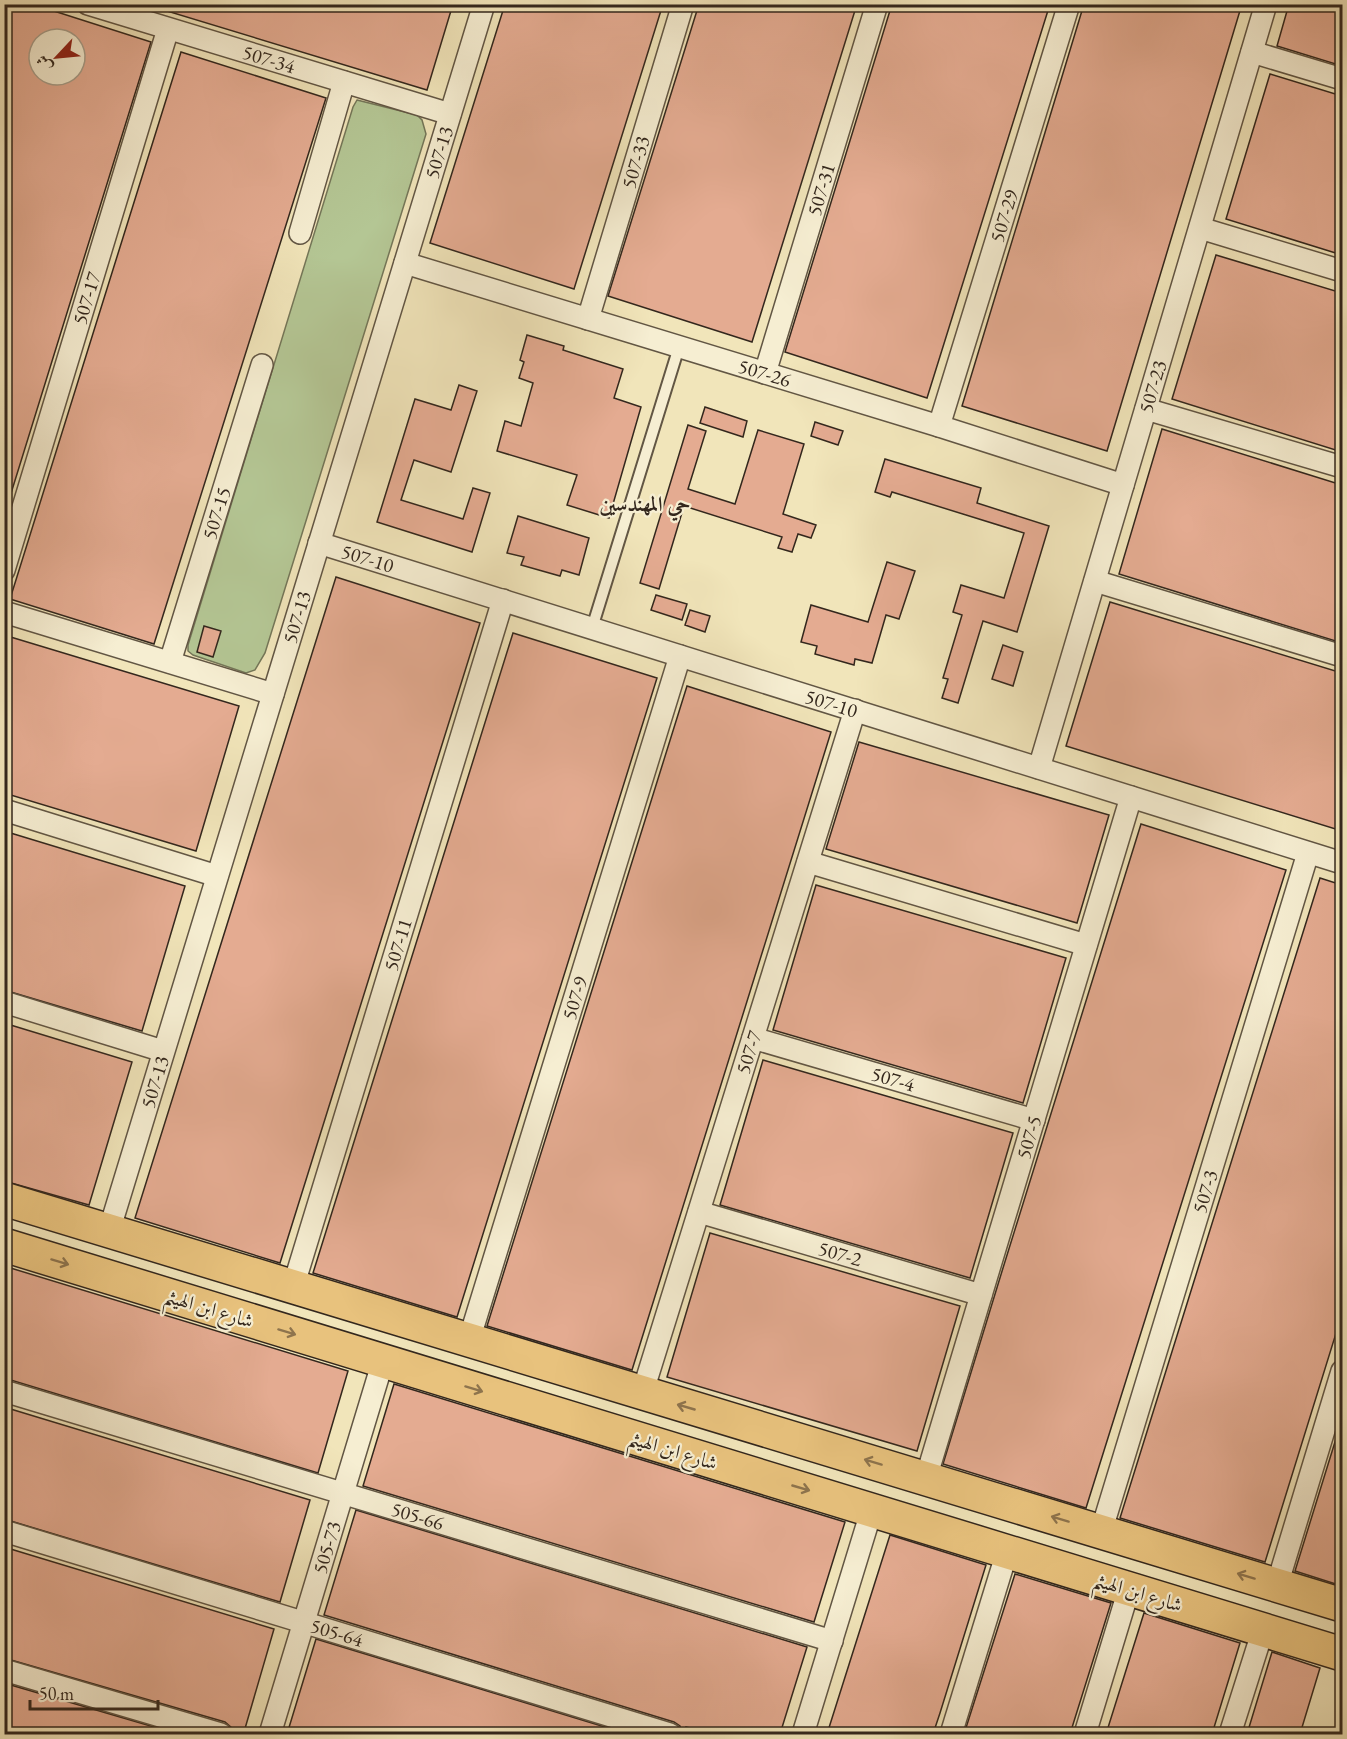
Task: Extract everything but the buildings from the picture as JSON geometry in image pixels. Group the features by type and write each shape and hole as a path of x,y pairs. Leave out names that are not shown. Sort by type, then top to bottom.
{"main road":[{"path":"4,1199 1342,1605"},
{"name":"شارع ابن الهيثم","path":"4,1245 1342,1654"},
{"path":"752,1474 765,1430"}],"street":[{"name":"507-34","path":"88,4 450,114"},
{"name":"507-13","path":"109,1231 484,4"},
{"name":"507-33","path":"588,319 683,4"},
{"name":"507-31","path":"765,373 876,4"},
{"name":"507-29","path":"939,426 1069,4"},
{"name":"507-23","path":"1039,768 1266,4"},
{"name":"507-17","path":"4,570 168,29"},
{"path":"1252,52 1342,79"},
{"path":"300,233 344,82"},
{"path":"1200,228 1342,271"},
{"name":"507-26","path":"405,263 939,426 1123,485"},
{"name":"507-15","path":"170,662 262,365"},
{"path":"1146,408 1342,467"},
{"name":"507-10","path":"319,543 1342,863"},
{"path":"1095,581 1342,656"},
{"name":"507-11","path":"293,1287 503,600"},
{"path":"4,612 273,693"},
{"name":"507-9","path":"469,1340 680,656"},
{"name":"507-7","path":"642,1394 855,710"},
{"name":"507-5","path":"926,1478 1131,797"},
{"path":"4,810 217,876"},
{"name":"507-3","path":"1101,1532 1308,853"},
{"path":"808,862 1086,945"},
{"path":"4,1002 164,1051"},
{"name":"507-4","path":"753,1038 1034,1120"},
{"name":"507-2","path":"699,1212 981,1294"},
{"name":"505-73","path":"270,1734 383,1361"},
{"path":"1277,1585 1342,1371"},
{"name":"505-66","path":"4,1391 832,1641"},
{"path":"804,1734 872,1509"},
{"name":"505-64","path":"4,1531 670,1734"},
{"path":"951,1734 1007,1552"},
{"path":"1085,1734 1129,1589"},
{"path":"1230,1734 1263,1630"},
{"path":"4,1670 221,1734"}],"lane":[{"path":"592,628 679,347"}],"green space":[{"path":"357,100 417,115 422,120 426,134 265,653 255,670 246,673 193,655 188,651 188,645"}],"district":[{"name":"حي المهندسين","path":"645,504"}]}
